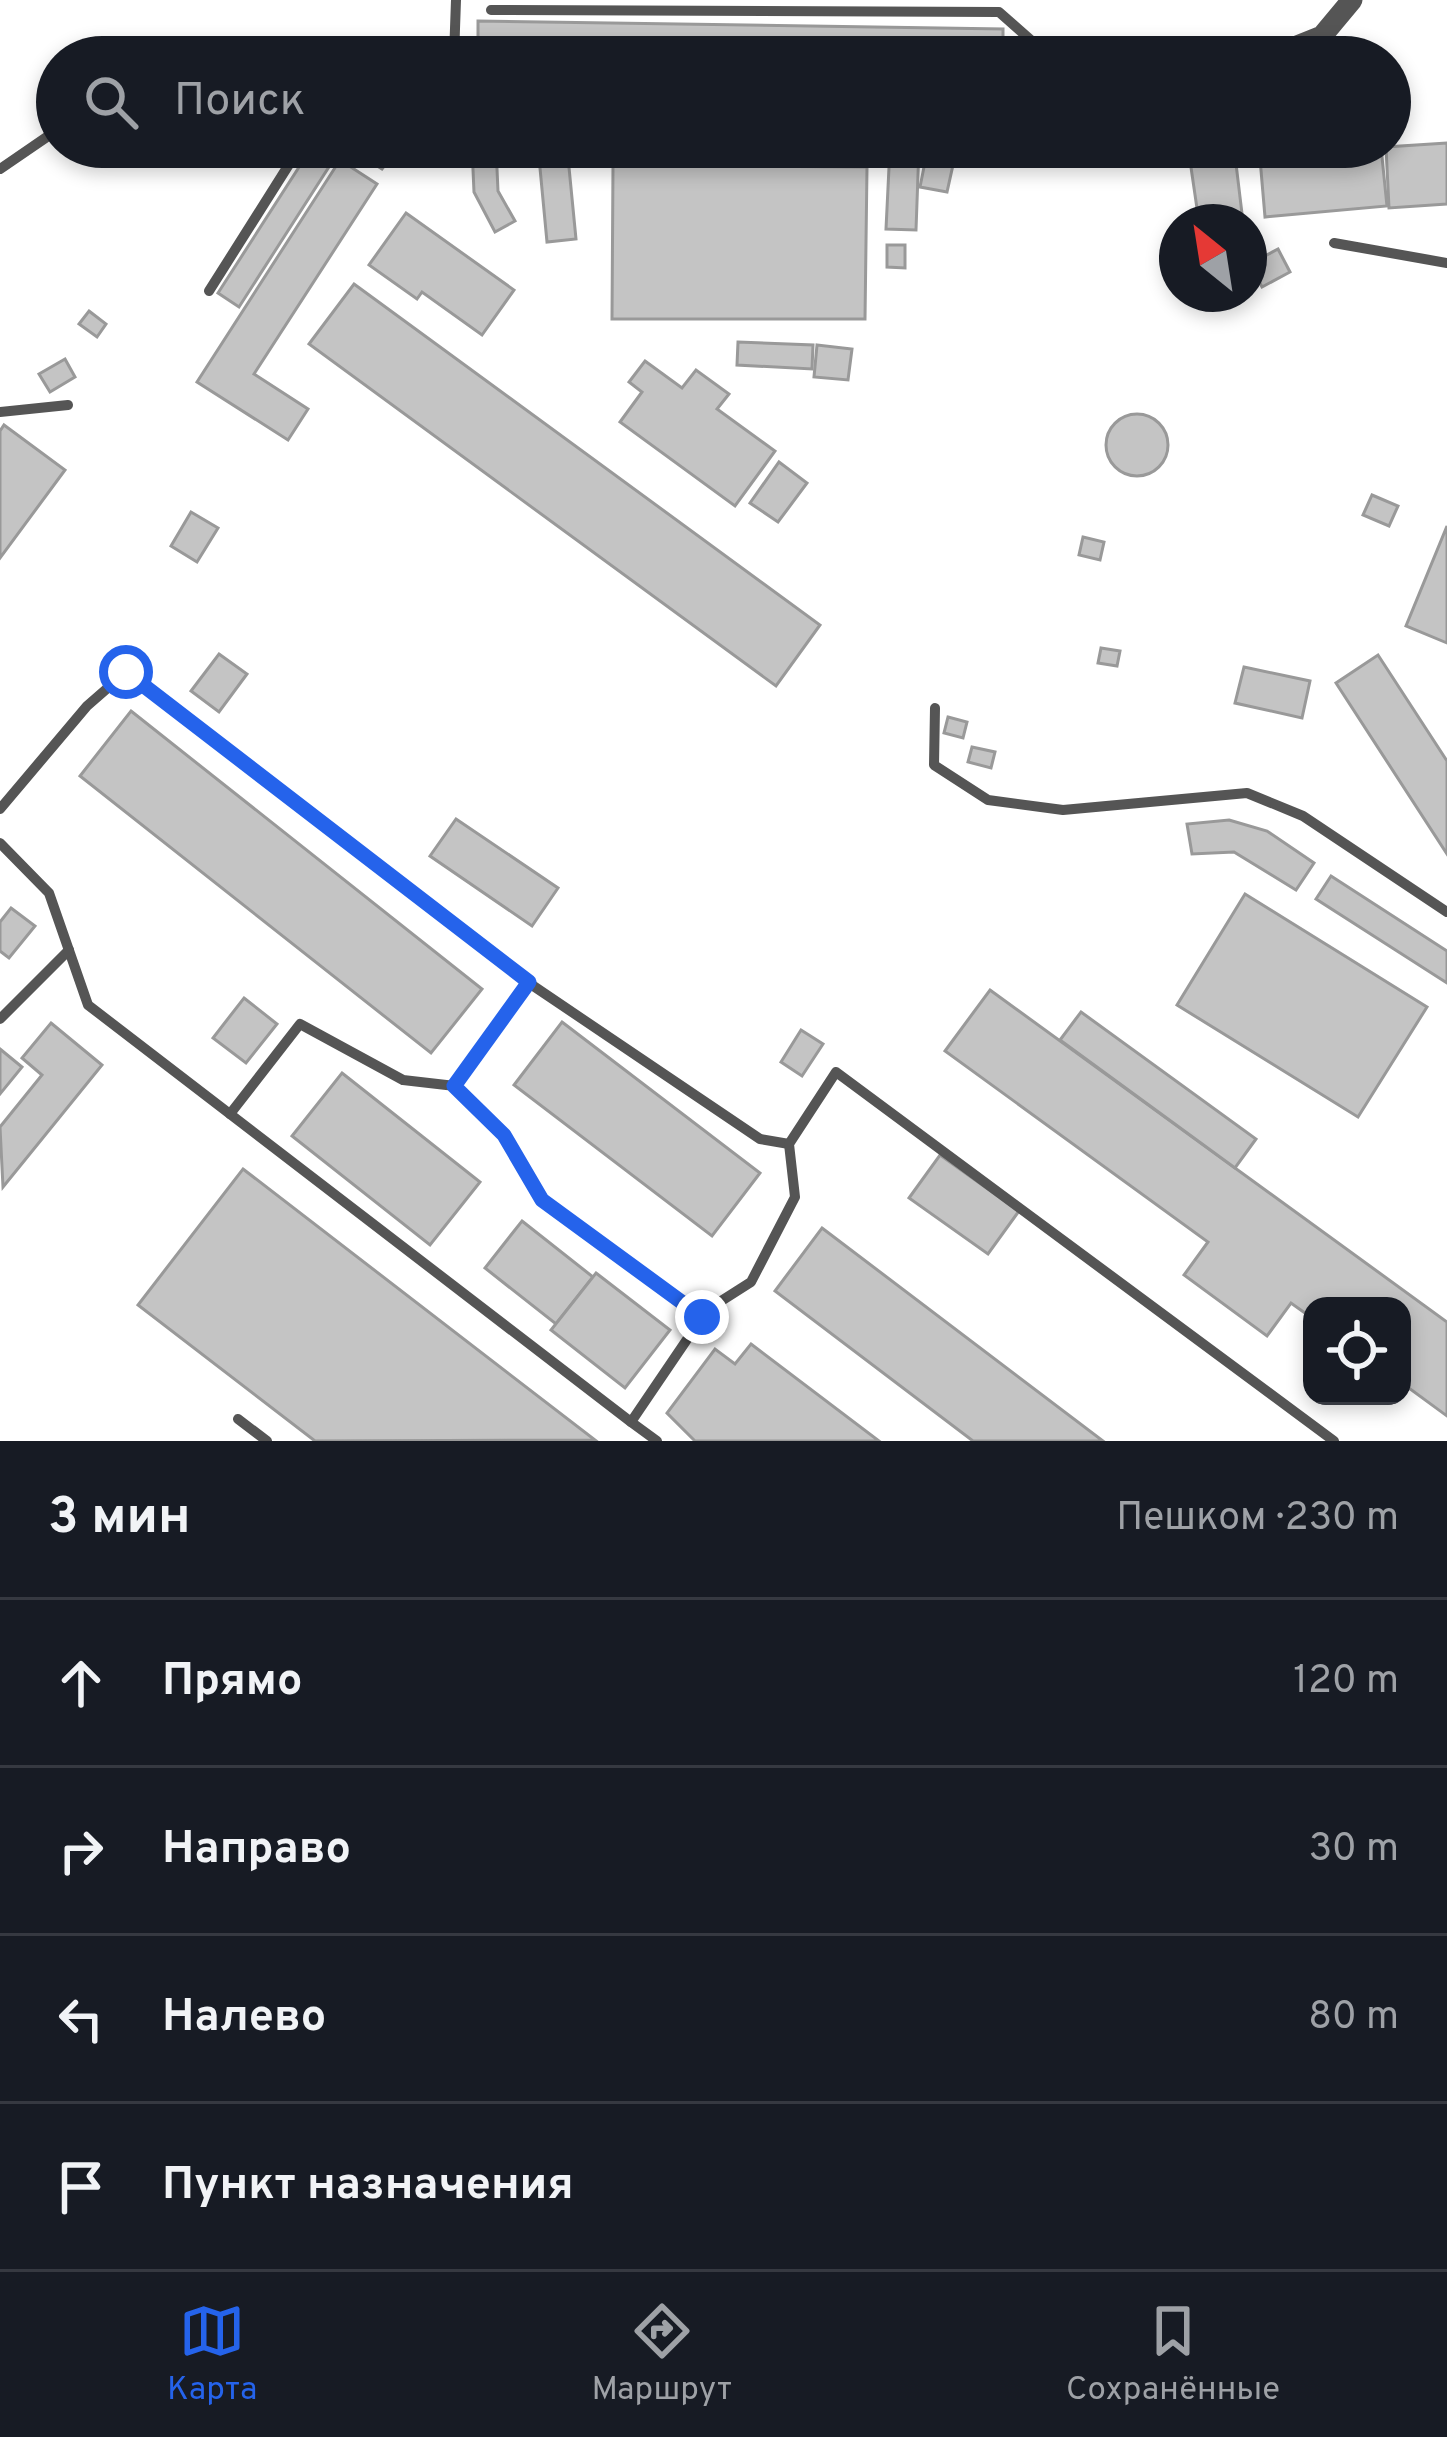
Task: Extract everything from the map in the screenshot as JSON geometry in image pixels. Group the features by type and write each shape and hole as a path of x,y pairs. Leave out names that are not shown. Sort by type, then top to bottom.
{"street":[{"path":"1322,36 1352,0"}],"lane":[{"path":"455,36 456,0"},
{"path":"491,10 999,12 1026,36"},
{"path":"0,170 36,145"},
{"path":"209,291 287,168"},
{"path":"1334,243 1447,263"},
{"path":"0,412 68,405"},
{"path":"0,809 87,706 126,672 529,982 760,1139 789,1144"},
{"path":"935,708 934,765 988,800 1063,810 1247,793 1303,817 1447,912"},
{"path":"0,843 49,893 88,1005 657,1441"},
{"path":"0,1019 69,950"},
{"path":"454,1086 529,982"},
{"path":"230,1114 300,1024 403,1080 454,1086 504,1135 542,1200 702,1317"},
{"path":"632,1421 702,1317 751,1282 795,1197 789,1144 836,1072 1334,1441"},
{"path":"238,1419 267,1441"}],"building":[{"path":"478,21 1003,29 1003,36 478,36"},
{"path":"1447,143 1447,204 1389,208 1387,168 1411,168 1411,145"},
{"path":"298,168 328,168 239,307 218,293"},
{"path":"335,168 352,168 377,184 254,374 308,409 288,440 197,382"},
{"path":"473,168 497,168 498,191 515,221 495,232 474,192"},
{"path":"540,168 569,168 576,239 547,242"},
{"path":"613,168 867,168 865,319 612,319"},
{"path":"889,168 918,168 916,230 886,229"},
{"path":"924,168 952,168 947,192 920,187"},
{"path":"1191,168 1237,168 1241,204 1196,204"},
{"path":"1261,168 1383,168 1387,206 1267,217"},
{"path":"406,213 514,290 482,335 422,292 417,299 369,265"},
{"path":"887,245 905,245 905,268 887,267"},
{"path":"1278,249 1290,272 1267,284 1267,255"},
{"path":"354,284 820,625 776,686 309,344"},
{"path":"89,311 106,324 97,337 79,324"},
{"path":"738,342 813,345 812,369 737,365"},
{"path":"817,345 852,349 848,380 814,377"},
{"path":"65,359 75,377 50,392 39,374"},
{"path":"645,361 682,388 696,370 729,394 717,409 775,451 735,506 620,422 642,392 629,382"},
{"path":"1137,414 1159,423 1168,445 1159,467 1137,476 1115,467 1106,445 1115,423"},
{"path":"4,425 65,470 0,558 0,431"},
{"path":"779,462 807,483 778,522 750,503"},
{"path":"1372,495 1398,506 1389,526 1363,515"},
{"path":"191,512 218,528 197,562 171,546"},
{"path":"1447,526 1447,643 1406,626"},
{"path":"1083,537 1104,542 1100,560 1079,555"},
{"path":"1101,648 1120,651 1117,666 1098,663"},
{"path":"219,654 247,674 219,712 191,691"},
{"path":"1378,655 1447,761 1447,854 1336,683"},
{"path":"1244,667 1310,681 1302,718 1235,703"},
{"path":"131,711 482,989 431,1053 80,776"},
{"path":"948,717 967,722 963,738 944,733"},
{"path":"972,747 995,752 991,768 968,762"},
{"path":"456,819 558,888 532,926 430,856"},
{"path":"1229,820 1267,831 1314,863 1296,890 1234,852 1192,854 1187,824"},
{"path":"1331,876 1447,951 1447,983 1316,899"},
{"path":"1245,894 1427,1007 1358,1117 1177,1005"},
{"path":"11,908 35,926 9,958 0,951 0,922"},
{"path":"990,990 1447,1322 1447,1416 1411,1390 1411,1297 1303,1297 1303,1312 1291,1303 1267,1336 1184,1275 1208,1242 945,1051"},
{"path":"244,998 277,1024 246,1063 213,1038"},
{"path":"1081,1012 1256,1139 1235,1168 1060,1040"},
{"path":"562,1022 760,1173 712,1236 514,1085"},
{"path":"51,1023 102,1065 3,1187 0,1127 42,1075 22,1058"},
{"path":"801,1030 823,1044 802,1076 781,1062"},
{"path":"0,1049 22,1067 0,1094"},
{"path":"342,1073 480,1182 430,1245 292,1136"},
{"path":"940,1155 1019,1211 988,1254 909,1198"},
{"path":"243,1169 595,1440 315,1441 138,1305"},
{"path":"522,1221 593,1277 556,1324 485,1268"},
{"path":"822,1228 1103,1441 973,1441 775,1291"},
{"path":"596,1273 670,1330 625,1388 551,1330"},
{"path":"751,1344 879,1441 695,1441 667,1413 715,1349 735,1364"}],"route":[{"path":"126,672 529,982 454,1086 504,1135 542,1200 702,1317"}]}
